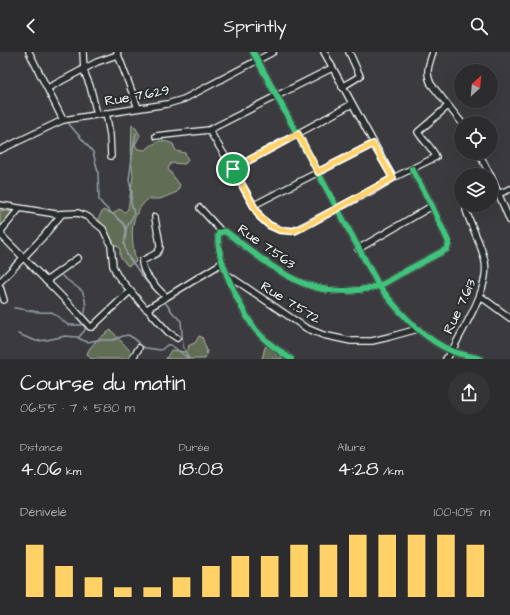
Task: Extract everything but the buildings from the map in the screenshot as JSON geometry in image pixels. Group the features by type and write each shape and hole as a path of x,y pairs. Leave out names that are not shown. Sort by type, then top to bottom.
{"street":[{"path":"29,52 63,120"},
{"path":"83,52 84,70 90,86 97,114"},
{"path":"254,52 336,209 379,286 393,306 418,329 452,351 481,359"},
{"name":"Rue 7.629","path":"0,150 63,120 167,104 184,99 273,52"},
{"path":"342,87 360,76 349,52"},
{"path":"433,52 427,72 428,77 431,84 456,116"},
{"path":"48,88 117,53 138,108"},
{"path":"326,53 342,87 393,178"},
{"path":"156,136 209,130 332,68"},
{"path":"233,169 352,104"},
{"path":"209,130 260,217 269,225 280,230 294,231 375,189 393,178 436,157 432,149 418,132 448,106"},
{"path":"106,113 110,135 111,156"},
{"path":"254,205 373,144"},
{"name":"Rue 7.563","path":"291,359 265,340 255,329 238,300 222,263 218,239 219,232 225,231 282,273 311,287 330,291 350,291 379,286 447,249 449,243 432,206 412,169"},
{"path":"510,189 499,194 510,221"},
{"path":"0,205 61,215 78,213 88,217 103,230 111,246 113,266 117,276 168,332 177,338"},
{"path":"358,249 432,206"},
{"path":"19,208 0,234 90,327 92,327 130,291"},
{"path":"200,208 221,231"},
{"name":"Rue 7.613","path":"452,351 480,296 486,278 485,261 467,212"},
{"path":"0,282 43,237 61,215"},
{"path":"155,217 160,248 157,253 142,261 142,266 143,271 163,298"},
{"path":"46,281 78,258"},
{"path":"147,309 222,263"},
{"name":"Rue 7.572","path":"227,274 306,328 323,335 351,341 372,341 418,329"},
{"path":"0,288 4,300"},
{"path":"480,296 510,318"},
{"path":"132,359 139,348"},
{"path":"446,359 452,351"}],"green space":[{"path":"132,124 140,135 135,145 138,149 145,150 155,143 165,141 173,144 176,151 185,153 188,160 185,164 171,163 168,169 180,185 177,192 160,199 148,199 137,213 134,220 132,236 136,262 128,266 120,257 120,248 111,242 104,226 98,219 103,210 113,214 119,209 125,212 128,209 133,176 131,158"},
{"path":"0,210 14,212 0,228"},
{"path":"111,330 133,354 129,359 91,359 87,354 91,346"},
{"path":"199,336 202,337 207,351 205,359 166,359 171,350 186,352 189,348 188,346 195,343"},
{"path":"267,346 280,355 282,359 262,359 265,347"}],"waterway":[{"path":"69,124 93,152 98,172 99,200 124,224 126,229 124,244 127,255 146,281 162,298"},
{"path":"126,229 134,214 131,202 132,192 129,180 136,133"},
{"path":"62,276 82,291 86,304 84,318"},
{"path":"164,301 181,321 183,346 189,359"},
{"path":"14,308 38,312 52,312 68,325 85,325"},
{"path":"79,337 85,330 85,325"},
{"path":"18,334 36,341 65,336 77,337 88,342 97,340 113,340 128,335 135,339 141,346 146,348 161,350 167,345 171,345 188,358"}],"cycle path":[{"path":"253,52 379,286 402,314 431,339 441,346 459,354 481,359"},
{"path":"291,359 263,338 249,321 224,268 218,242 219,233 225,231 277,270 295,280 313,287 333,291 354,291 378,286 447,249 449,243 432,206 412,169"}],"route":[{"path":"298,134 318,172 373,144 393,178 375,189 294,231 280,230 269,225 260,217 233,169 298,134"}]}
